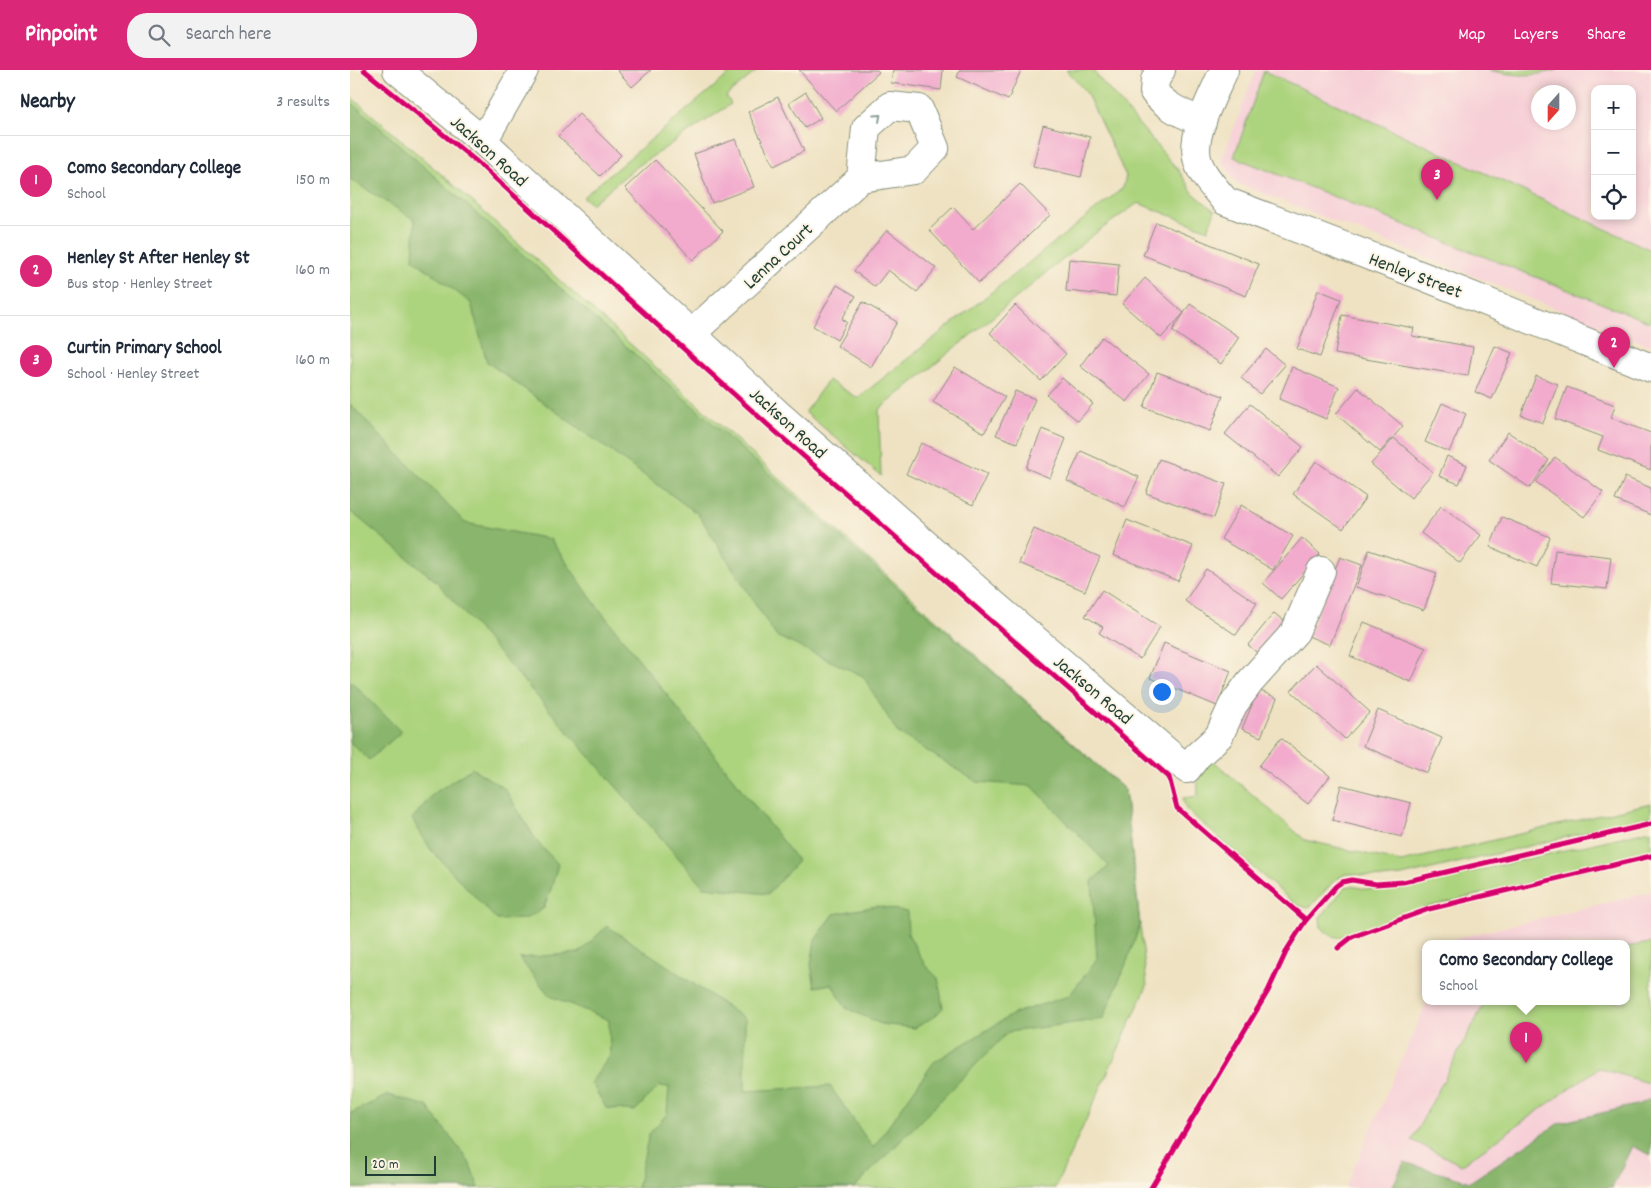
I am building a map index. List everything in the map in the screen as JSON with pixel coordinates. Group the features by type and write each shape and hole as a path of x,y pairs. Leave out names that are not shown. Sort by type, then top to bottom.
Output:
{"street":[{"name":"Jackson Road","path":"397,70 483,142 778,414 991,602 1187,769 1197,756 1219,736 1233,705 1250,682 1295,632 1321,571"},
{"path":"483,142 524,70"},
{"path":"1161,70 1154,80 1154,92 1162,102 1171,108 1202,122 1224,70"},
{"name":"Henley Street","path":"1202,122 1196,142 1198,162 1210,182 1225,201 1425,277 1651,368"},
{"name":"Lenna Court","path":"692,333 861,178"}],"shaded area":[{"path":"1256,70 1651,70 1651,346 1237,183 1221,161"},
{"path":"1651,892 1651,1188 1345,1188 1426,1005 1630,1005 1630,940 1455,939"}],"green space":[{"path":"734,70 758,70 726,96 731,104 635,168 591,204 583,197"},
{"path":"1066,70 1092,70 1179,171 1193,193 1215,211 1208,230 1138,203 1093,235 879,410 881,476 805,412 828,380 858,398 1123,188 1126,176 1086,92"},
{"path":"1489,70 1557,70 1523,75"},
{"path":"1264,71 1651,250 1651,323 1234,157"},
{"path":"350,96 456,187 1125,790 1147,986 1055,1188 350,1188"},
{"path":"350,101 1125,790 1140,925 1103,1019 1008,1032 854,1188 637,1188 649,1134 667,1114 669,1087 659,1086 635,1111 606,1108 591,1082 610,1056 609,1020 550,996 519,958 579,953 607,926 745,1019 745,1091 830,1086 873,1148 934,1062 1015,1013 1069,996 1097,959 1092,881 1109,866 1032,786 977,782 897,732 863,676 776,636 698,514 487,362 471,303 413,259 415,220 350,179"},
{"path":"350,404 465,523 550,539 596,605 798,861 768,894 704,887 436,581 350,511"},
{"path":"350,680 401,732 369,760 350,742"},
{"path":"1210,758 1305,840 1401,862 1651,803 1651,817 1402,876 1382,878 1346,874 1335,880 1309,908 1296,905 1186,809 1183,798 1198,796 1199,775"},
{"path":"472,768 505,789 538,843 558,864 543,909 525,919 497,920 431,850 412,819 433,794"},
{"path":"1651,830 1651,853 1428,907 1341,937 1332,936 1321,927 1320,918 1345,887 1399,889"},
{"path":"877,906 907,912 908,934 925,965 938,978 943,1008 935,1016 915,1028 881,1024 846,1008 832,984 815,987 811,965 815,940 834,914"},
{"path":"1651,943 1651,1084 1599,1068 1461,1165 1412,1140 1483,1005 1630,1005 1630,946"},
{"path":"388,1095 427,1106 469,1162 479,1188 350,1188 351,1113"},
{"path":"1651,1098 1651,1155 1632,1146 1612,1188 1392,1188 1404,1162 1470,1182 1559,1123 1640,1104"}],"building":[{"path":"617,70 651,70 632,87"},
{"path":"799,70 877,70 879,72 836,111"},
{"path":"893,70 943,70 941,90 891,83"},
{"path":"960,70 1021,70 1008,100 957,77"},
{"path":"806,92 821,118 805,128 789,103"},
{"path":"778,97 804,151 774,166 748,112"},
{"path":"579,114 621,155 600,176 558,136"},
{"path":"1043,125 1090,137 1081,177 1033,166"},
{"path":"736,139 754,187 712,203 694,154"},
{"path":"655,160 723,231 693,260 625,188"},
{"path":"1020,184 1050,215 979,283 929,230 953,207 973,229"},
{"path":"1156,222 1259,264 1246,296 1143,255"},
{"path":"887,230 936,268 917,292 888,270 875,287 854,271"},
{"path":"1069,259 1119,264 1116,296 1066,291"},
{"path":"1145,278 1184,313 1161,338 1122,304"},
{"path":"837,285 856,296 842,319 847,322 837,340 813,326"},
{"path":"1318,290 1341,299 1320,357 1297,349"},
{"path":"863,302 897,322 871,367 837,346"},
{"path":"1190,304 1239,337 1221,364 1172,331"},
{"path":"1015,305 1066,354 1041,381 990,333"},
{"path":"1342,315 1414,328 1412,336 1473,347 1468,376 1335,354"},
{"path":"1102,337 1149,374 1127,402 1080,366"},
{"path":"1495,346 1512,353 1492,399 1475,392"},
{"path":"1266,349 1285,365 1260,394 1241,378"},
{"path":"955,367 1005,397 984,433 933,402"},
{"path":"1292,367 1339,387 1326,419 1279,399"},
{"path":"1157,372 1223,396 1210,431 1144,407"},
{"path":"1536,376 1558,384 1543,423 1521,415"},
{"path":"1062,378 1093,404 1078,421 1047,395"},
{"path":"1567,387 1615,405 1611,418 1651,433 1651,470 1598,450 1603,437 1555,419"},
{"path":"1358,388 1403,426 1380,452 1336,414"},
{"path":"1015,391 1035,399 1017,443 996,435"},
{"path":"1442,403 1466,414 1449,452 1425,442"},
{"path":"1250,404 1303,447 1278,477 1225,434"},
{"path":"1042,429 1066,439 1050,478 1026,468"},
{"path":"1508,432 1549,460 1530,488 1489,460"},
{"path":"1394,438 1433,472 1411,498 1371,464"},
{"path":"921,443 987,474 973,505 906,474"},
{"path":"1081,451 1139,477 1125,507 1067,481"},
{"path":"1447,456 1467,465 1459,484 1439,476"},
{"path":"1555,457 1603,492 1584,517 1536,482"},
{"path":"1159,459 1226,484 1214,518 1146,493"},
{"path":"1316,461 1366,497 1343,529 1293,494"},
{"path":"1625,477 1651,488 1651,515 1615,500"},
{"path":"1241,505 1293,536 1273,570 1221,539"},
{"path":"1441,506 1481,535 1460,563 1421,533"},
{"path":"1502,517 1550,537 1537,567 1490,547"},
{"path":"1127,520 1193,546 1178,581 1113,555"},
{"path":"1034,529 1100,557 1085,591 1019,563"},
{"path":"1302,538 1320,554 1281,599 1263,583"},
{"path":"1369,550 1437,573 1424,610 1356,587"},
{"path":"1555,550 1611,557 1607,589 1551,583"},
{"path":"1340,557 1362,565 1330,645 1308,636"},
{"path":"1206,569 1257,603 1236,635 1185,601"},
{"path":"1102,590 1160,627 1140,659 1099,633 1103,627 1085,616"},
{"path":"1274,613 1289,625 1262,657 1248,645"},
{"path":"1364,622 1426,648 1411,682 1350,656"},
{"path":"1164,643 1231,671 1217,706 1150,678"},
{"path":"1316,664 1370,712 1345,739 1291,691"},
{"path":"1258,690 1277,698 1261,737 1242,729"},
{"path":"1378,710 1442,738 1427,773 1363,746"},
{"path":"1281,738 1330,776 1308,804 1259,766"},
{"path":"1341,785 1411,803 1402,837 1332,820"}],"cycle path":[{"path":"364,70 477,162 768,425 1169,777 1177,808 1306,920"},
{"path":"1151,1188 1268,991 1288,948 1306,920 1336,886 1342,882 1352,880 1376,884 1403,882 1651,824"},
{"path":"1338,948 1352,937 1429,909 1651,856"}],"place":[{"name":"Curtin Primary School","path":"1437,200"},
{"name":"Henley St After Henley St","path":"1614,368"},
{"name":"Como Secondary College","path":"1526,1063"}]}
